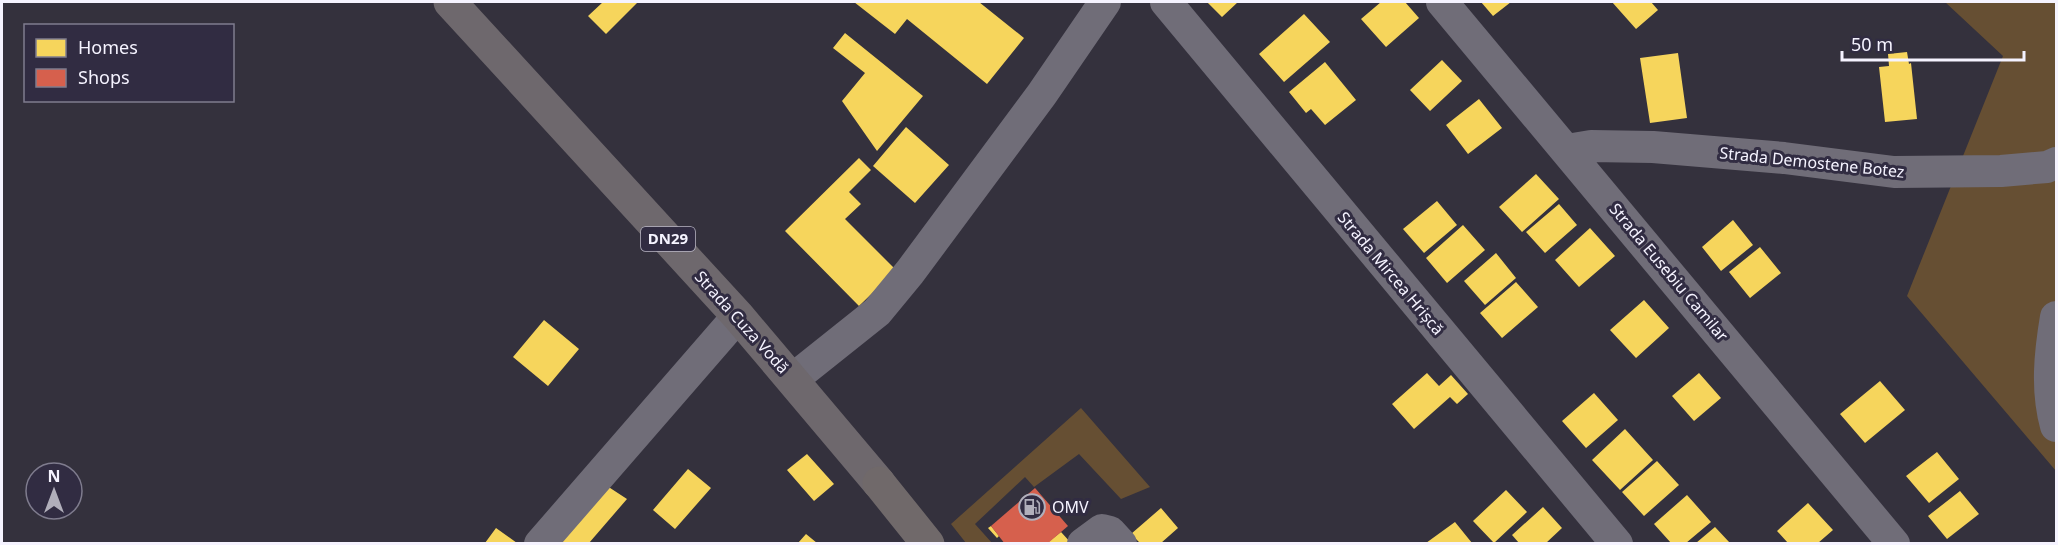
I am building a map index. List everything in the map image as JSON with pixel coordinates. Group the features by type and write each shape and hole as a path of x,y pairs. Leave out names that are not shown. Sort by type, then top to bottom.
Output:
{"highway":[{"name":"Strada Cuza Vodă","path":"879,483 928,543"}],"main road":[{"name":"Strada Cuza Vodă","path":"450,2 738,316 879,483"}],"street":[{"path":"793,380 877,312 910,272 1042,94 1105,2"},
{"name":"Strada Mircea Hrișcă","path":"1166,2 1617,543"},
{"name":"Strada Eusebiu Camilar","path":"1442,2 1894,543"},
{"name":"Strada Demostene Botez","path":"1567,150 1591,146 1653,147 1894,172 2001,171 2047,167 2056,163"},
{"path":"540,543 738,316"},
{"path":"2056,317 2050,352 2050,389 2056,426"},
{"path":"1083,543 1102,530 1110,532 1121,543"}],"shaded area":[{"path":"1945,2 2056,2 2056,471 1907,296 2003,56"},
{"path":"1081,408 1150,487 1121,499 1079,454 1034,487 1025,477 975,524 992,543 966,543 951,524"}],"building: Homes":[{"path":"603,2 638,2 606,34 588,16"},
{"path":"854,2 979,2 1024,38 987,84 907,19 895,34"},
{"path":"1207,2 1238,2 1222,17"},
{"path":"1381,2 1405,2 1419,18 1386,47 1361,19"},
{"path":"1481,2 1511,2 1493,16"},
{"path":"1612,2 1651,2 1658,10 1636,29"},
{"path":"1304,14 1330,42 1284,82 1259,54"},
{"path":"845,33 923,96 877,151 842,101 865,73 833,48"},
{"path":"1907,52 1909,64 1911,63 1917,119 1885,122 1879,67 1889,66 1888,54"},
{"path":"1678,53 1687,118 1650,123 1640,58"},
{"path":"1442,60 1462,81 1430,111 1410,90"},
{"path":"1325,62 1356,100 1325,125 1311,109 1306,113 1289,92"},
{"path":"1479,99 1502,128 1468,154 1446,125"},
{"path":"906,127 949,165 915,203 873,166"},
{"path":"859,158 871,170 849,192 861,204 845,219 896,270 859,306 785,231"},
{"path":"1536,174 1559,199 1522,232 1499,207"},
{"path":"1437,201 1457,225 1424,253 1403,229"},
{"path":"1559,204 1577,225 1545,253 1526,232"},
{"path":"1733,220 1753,245 1721,271 1702,247"},
{"path":"1463,225 1485,250 1447,283 1426,258"},
{"path":"1590,228 1615,256 1579,287 1555,260"},
{"path":"1760,247 1781,273 1750,298 1729,272"},
{"path":"1496,253 1516,278 1485,305 1464,281"},
{"path":"1516,282 1538,307 1502,338 1480,313"},
{"path":"1644,300 1669,328 1636,358 1610,330"},
{"path":"544,320 579,349 548,386 513,357"},
{"path":"1427,373 1439,386 1451,375 1468,394 1457,404 1450,397 1414,429 1392,404"},
{"path":"1699,373 1721,398 1694,421 1672,396"},
{"path":"1880,381 1905,410 1865,443 1840,414"},
{"path":"1594,393 1618,420 1586,448 1562,421"},
{"path":"1625,429 1653,460 1620,490 1592,460"},
{"path":"1937,452 1959,479 1929,503 1906,476"},
{"path":"807,454 834,484 814,501 787,470"},
{"path":"1657,461 1679,485 1644,516 1622,492"},
{"path":"688,469 711,488 675,529 653,510"},
{"path":"604,484 627,499 589,543 552,543"},
{"path":"1506,490 1527,512 1494,543 1473,521"},
{"path":"1960,491 1979,514 1947,539 1928,516"},
{"path":"1687,495 1711,522 1686,543 1671,543 1654,524"},
{"path":"1808,503 1833,530 1818,543 1788,543 1777,531"},
{"path":"1543,507 1562,528 1546,543 1519,543 1512,535"},
{"path":"1161,508 1178,528 1161,543 1140,543 1131,534"},
{"path":"1455,522 1472,543 1426,543"},
{"path":"991,526 999,536 997,538 988,528"},
{"path":"1715,527 1730,543 1696,543"},
{"path":"496,528 517,543 485,543"},
{"path":"1061,532 1071,543 1047,543"},
{"path":"806,534 817,543 798,543"}],"building: Shops":[{"name":"OMV","path":"1035,488 1068,526 1047,544 1005,544 991,526"}],"place":[{"name":"OMV","path":"1032,507"}]}
